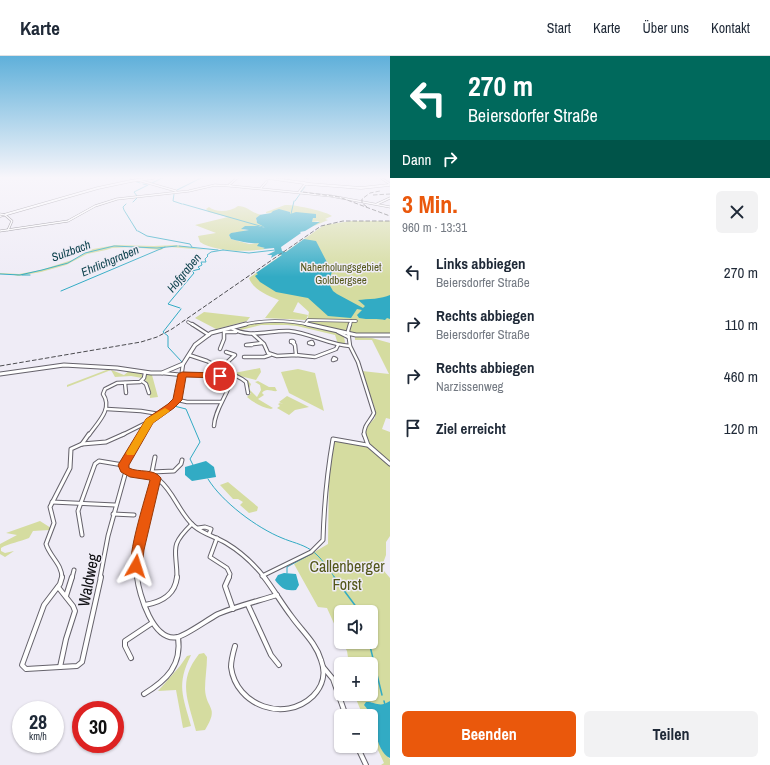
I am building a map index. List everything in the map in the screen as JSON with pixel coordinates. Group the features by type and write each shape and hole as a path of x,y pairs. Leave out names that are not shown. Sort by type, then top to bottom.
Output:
{"main road":[{"path":"0,215 14,211"}],"street":[{"path":"0,231 68,221 87,211"},
{"path":"0,215 5,215 12,221 7,231"},
{"path":"162,373 183,364 196,345 209,335 246,323 274,320 305,324 348,335 390,335"},
{"path":"305,324 308,320 356,321"},
{"path":"351,321 348,331 350,346 358,362 374,410 374,416 364,427 364,440 367,445 386,459 390,464"},
{"path":"188,322 209,335"},
{"path":"231,327 236,332"},
{"path":"220,349 224,339 224,332 253,334 287,331 318,337 338,345 350,346"},
{"path":"253,334 263,343 270,355"},
{"path":"312,342 318,337"},
{"path":"293,342 295,345 296,355"},
{"path":"252,345 263,343"},
{"path":"251,357 296,355 315,357 336,348 338,345"},
{"path":"222,367 235,355 226,352"},
{"path":"326,353 333,358"},
{"path":"190,355 222,367 232,375 243,379 246,382 248,393"},
{"path":"58,587 66,596 75,611 60,667 26,669 23,667 23,660 44,607 48,598 58,587 62,579 62,572 46,544 54,523 50,509 52,502 70,468 70,449 82,444 106,442 150,421 171,406 178,400 183,364"},
{"path":"0,374 59,365 72,365 117,368 145,373 232,375"},
{"path":"141,381 145,373"},
{"path":"214,426 216,412 232,382 232,375"},
{"path":"82,444 107,409 107,400 103,394 105,388 112,384 141,381 145,383 149,393"},
{"path":"124,383 126,393"},
{"path":"178,400 187,402 221,402"},
{"path":"107,409 141,411 159,414"},
{"path":"123,465 150,421"},
{"path":"262,576 314,550 323,540 324,501 332,440 367,445"},
{"path":"359,444 364,440"},
{"path":"152,472 155,457"},
{"path":"147,475 152,472 174,471 181,464 182,460"},
{"path":"82,535 78,514 80,504 97,462 123,465"},
{"path":"123,465 126,471 133,474 147,475 156,478 169,490 192,524 198,528 205,527 211,529 209,534 218,538 243,555 262,576 292,618 315,646 323,667 334,679 344,709"},
{"name":"Waldweg","path":"60,667 79,665 82,662 95,607 115,505 126,471"},
{"path":"156,478 137,558 137,584 152,624 158,631 164,636 178,637 209,618 277,595"},
{"path":"52,502 115,505"},
{"path":"113,514 134,516"},
{"path":"145,605 163,600 173,592 177,578 174,554 175,546 180,536 192,524"},
{"path":"218,538 210,557 228,569 230,576 225,586 233,609"},
{"path":"66,596 74,570"},
{"path":"248,605 271,656 279,665"},
{"path":"131,658 125,646 126,641 152,624"},
{"path":"144,694 161,683 174,668 180,654 178,637"},
{"path":"235,646 231,664 236,682 252,701 272,709 286,710 300,707 310,702 322,684 323,667"},
{"path":"360,753 366,765"}],"green space":[{"path":"208,211 251,211 261,215 256,218 256,221 267,228 251,227 242,230 249,231 232,233 229,235 231,239 249,244 259,243 260,244 258,246 265,249 250,251 231,250 214,248 200,242 198,236 216,233 195,225 228,217"},
{"path":"268,211 282,211 266,213"},
{"path":"284,211 320,211 332,216 325,219 328,220 314,226 319,221 312,222 313,218 316,218 316,214 290,214 290,212"},
{"name":"Naherholungsgebiet Goldbergsee","path":"351,221 390,221 390,334 358,333 307,323 309,312 298,302 293,312 308,315 306,320 265,318 279,300 258,289 249,278 324,225"},
{"path":"116,245 175,245 206,250 170,247 165,247 161,250 131,247 112,248 87,254 66,265 41,272 18,276 0,274 0,273 19,274 41,270 75,259 93,249"},
{"path":"204,312 250,317 247,321 213,330 216,329 195,318"},
{"path":"263,322 280,322 311,326 336,332 343,336 345,345 338,344 335,335 297,326 261,325 237,331 246,325"},
{"name":"Callenberger Forst","path":"355,337 372,338 390,343 390,419 386,418 382,429 390,432 390,536 386,542 386,555 382,566 390,578 390,701 380,705 371,702 368,709 360,709 357,701 378,701 378,657 348,657 346,649 378,649 378,605 334,605 334,624 327,608 318,607 294,564 328,544 329,475 333,441 367,444 366,430 375,418 375,409 362,371 389,374 372,340 355,340"},
{"path":"260,368 261,372 256,380 236,375 234,373"},
{"path":"109,369 124,375 129,371 142,374 142,378 131,376 115,377 111,370 67,387 67,385"},
{"path":"298,369 315,373 324,411 289,393 281,372"},
{"path":"146,374 152,375 158,397 150,398 149,385 145,380"},
{"path":"243,378 249,381 251,384 249,389 257,397 261,390 260,385 255,382 258,381 269,387 275,387 277,391 265,390 262,393 264,395 258,399 273,408 271,409 261,406 247,397 251,393 249,392 247,383"},
{"path":"287,396 309,407 295,410 289,415 277,408 280,406 278,404 283,404 279,402"},
{"path":"228,482 258,507 257,511 249,513 240,505 243,502 238,499 233,499 220,485"},
{"path":"40,521 51,528 49,530 33,531 29,538 1,548 1,551 5,553 14,551 5,557 0,554 0,544 17,535 6,533"},
{"path":"204,653 207,657 205,689 212,712 205,730 196,731 186,691 186,682 192,664 199,654"},
{"path":"191,655 186,665 182,690 191,726 183,728 176,690 158,691 187,656"},
{"path":"378,739 382,750 390,759 390,765 381,765 384,763 378,750"}],"water":[{"path":"273,211 287,211 290,212 290,214 296,212 316,214 316,218 313,218 312,222 320,222 305,231 300,232 301,233 281,247 282,251 286,252 304,239 316,241 332,272 328,282 333,291 363,308 365,306 358,300 379,298 390,295 390,319 359,318 357,315 362,310 357,309 351,318 328,316 308,298 276,292 260,282 255,276 258,274 256,273 282,255 278,254 271,258 272,255 267,255 275,251 274,248 263,249 265,248 257,246 259,243 248,243 231,239 229,235 231,233 249,230 241,229 245,226 258,226 266,228 257,223 256,218 259,215 271,213"},
{"path":"206,461 214,467 216,477 192,481 185,475 185,467"},
{"path":"284,573 296,574 299,585 296,590 284,589 275,580 278,575"},
{"path":"390,701 390,758 385,754 378,741 378,709 367,709 364,705 366,702 380,704"}],"waterway":[{"path":"125,211 137,231"},
{"path":"208,211 267,228"},
{"path":"138,231 147,236 190,244 192,247"},
{"name":"Sulzbach","path":"0,274 20,275 42,270 68,263 85,253 114,246 164,247"},
{"name":"Sulzbach","path":"164,247 177,246"},
{"name":"Sulzbach","path":"179,246 218,250"},
{"name":"Ehrlichgraben","path":"61,291 164,247"},
{"name":"Hofgraben","path":"180,308 168,304 194,273 192,271 200,269 198,267 202,265 201,262 206,262 205,259 211,252 223,250 249,253 275,250"},
{"name":"Sulzbach","path":"22,275 30,275"},
{"name":"Hofgraben","path":"181,309 163,332 168,336 168,347 182,362"},
{"path":"174,406 186,409 200,442 190,459 193,465"},
{"path":"208,479 222,497 251,521 272,534 304,546 315,553 335,578"},
{"path":"287,573 287,567 313,553"},
{"path":"334,577 355,605"},
{"path":"371,649 382,695"},
{"path":"384,701 385,705"}],"railway":[{"path":"377,211 390,216"},
{"path":"0,366 141,342 157,337 172,329 321,226 343,221 390,221"}],"slow traffic":[{"path":"131,453 150,421 165,411"}],"route":[{"path":"136,566 138,550 156,478 130,473 124,470 123,465 150,421 178,400 182,374 192,376 220,376"}]}
